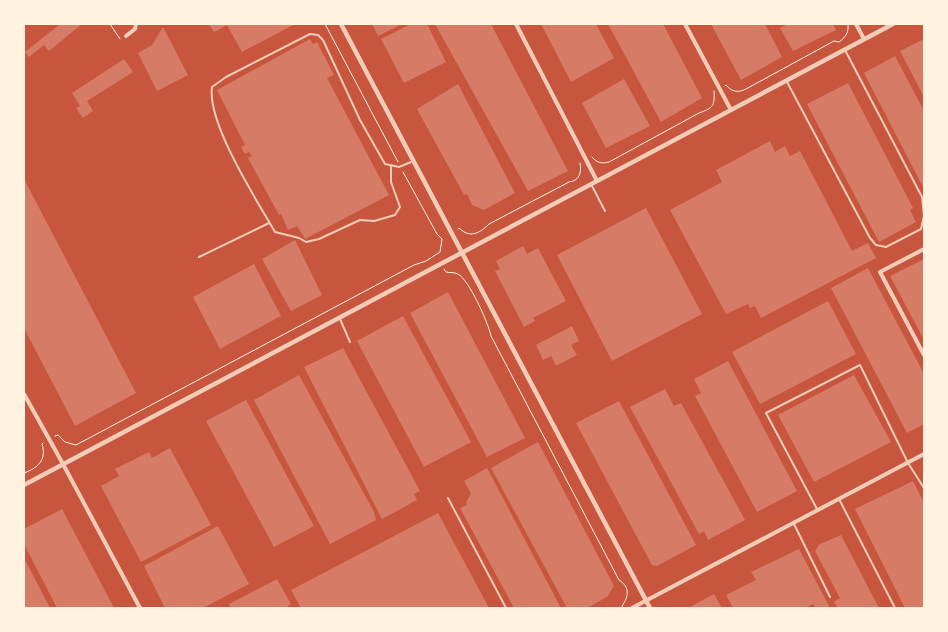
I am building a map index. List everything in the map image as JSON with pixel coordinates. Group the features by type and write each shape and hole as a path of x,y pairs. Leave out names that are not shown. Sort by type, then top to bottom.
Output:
{"street":[{"path":"126,36 135,29 136,24"},
{"path":"341,24 650,608"},
{"path":"516,24 597,181"},
{"path":"685,24 730,110"},
{"path":"856,24 864,39"},
{"path":"24,485 893,24"},
{"path":"924,249 880,272 924,355"},
{"path":"24,394 140,608"},
{"path":"632,608 924,454"}],"lane":[{"path":"391,166 391,182 400,207 395,215 374,221 360,220 319,239 306,242 299,238 275,232 239,168 216,119 210,97 212,87 226,77 310,34 318,35 323,40 360,120 385,164 400,166 414,161"},
{"path":"786,80 870,238 876,245 886,247 921,229 924,216 922,197 844,50"},
{"path":"591,184 605,211"},
{"path":"199,257 270,222"},
{"path":"339,317 350,342"},
{"path":"818,511 766,413 860,365 908,463 924,488"},
{"path":"448,498 506,608"},
{"path":"839,500 895,608"},
{"path":"794,524 830,597"}],"path":[{"path":"110,24 119,40 126,36"},
{"path":"58,435 65,442 76,445 440,252 442,239 437,234 400,166 326,24"},
{"path":"726,85 733,91 741,92 834,41 839,42 845,38 848,32 848,24"},
{"path":"592,157 603,164 609,162 699,113 709,110 714,104 714,92"},
{"path":"459,228 463,232 474,235 482,231 489,224 569,182 574,182 581,174 580,163"},
{"path":"446,272 457,274 466,282 488,323 491,336 578,502 620,580 626,584 628,591 627,600 622,606 623,608"},
{"path":"24,473 33,470 41,462 44,455 42,444"}],"building":[{"path":"60,24 82,24 49,51 44,45 29,57 25,52"},
{"path":"209,24 295,24 242,52 227,25 214,32"},
{"path":"372,24 402,24 378,36"},
{"path":"411,24 427,24 446,62 404,83 381,39"},
{"path":"435,24 491,24 568,171 528,191"},
{"path":"541,24 596,24 614,58 571,82"},
{"path":"608,24 663,24 702,98 661,122"},
{"path":"711,24 765,24 782,57 741,80"},
{"path":"788,24 833,24 836,30 793,51 780,28"},
{"path":"163,27 188,75 157,91 138,53 152,45"},
{"path":"310,39 313,44 317,42 334,75 327,78 389,195 305,239 297,226 288,230 281,214 279,215 248,158 252,156 249,152 245,154 241,147 245,145 217,90"},
{"path":"924,39 924,97 900,51"},
{"path":"895,56 924,111 924,189 864,73"},
{"path":"124,59 133,72 87,101 93,111 83,118 76,108 80,106 72,93"},
{"path":"624,79 650,126 606,148 582,103"},
{"path":"848,83 913,208 910,210 916,222 879,242 807,104"},
{"path":"458,84 515,193 484,210 472,205 467,194 464,195 417,109"},
{"path":"770,141 775,152 785,146 790,156 800,151 852,251 868,243 876,258 761,318 755,306 750,308 748,304 726,314 670,210 722,182 716,170"},
{"path":"24,179 136,393 75,426 24,328"},
{"path":"646,208 702,314 612,361 557,255"},
{"path":"295,240 322,295 291,311 262,259"},
{"path":"523,246 527,254 538,248 566,301 533,318 535,321 524,327 495,271 500,269 496,261"},
{"path":"924,259 924,340 890,276"},
{"path":"254,264 281,316 220,349 193,297"},
{"path":"868,268 924,374 924,424 907,433 831,288"},
{"path":"448,292 525,438 487,457 410,313"},
{"path":"828,301 856,354 760,404 732,352"},
{"path":"403,316 471,442 424,467 357,341"},
{"path":"572,326 579,341 571,345 577,355 556,366 551,356 543,360 536,345"},
{"path":"343,348 420,491 414,494 417,500 382,519 304,367"},
{"path":"728,361 797,491 757,512 695,396 701,393 694,379"},
{"path":"299,375 374,512 376,520 330,544 254,400"},
{"path":"854,375 891,442 814,482 778,415"},
{"path":"665,389 674,406 681,403 745,520 708,540 704,531 699,534 630,407"},
{"path":"246,400 314,526 274,547 206,421"},
{"path":"619,401 696,545 657,566 652,565 576,423"},
{"path":"538,442 614,586 607,597 587,608 567,608 491,468"},
{"path":"170,448 211,525 141,562 101,486 119,476 115,469 149,452 152,458"},
{"path":"487,468 561,608 514,608 460,508 467,505 466,502 471,494 464,481"},
{"path":"913,481 924,503 924,607 922,608 905,608 855,509"},
{"path":"62,509 114,608 57,608 24,544 24,529"},
{"path":"438,513 489,608 301,608 291,590"},
{"path":"218,526 249,584 203,608 165,608 144,566"},
{"path":"841,535 879,608 838,608 834,602 840,598 815,551 820,544"},
{"path":"799,549 830,608 816,608 813,604 805,608 733,608 726,595 756,580 751,572"},
{"path":"24,558 50,608 24,608"},
{"path":"277,579 291,604 288,606 289,608 231,608 229,604"},
{"path":"714,594 722,608 688,608"}]}
